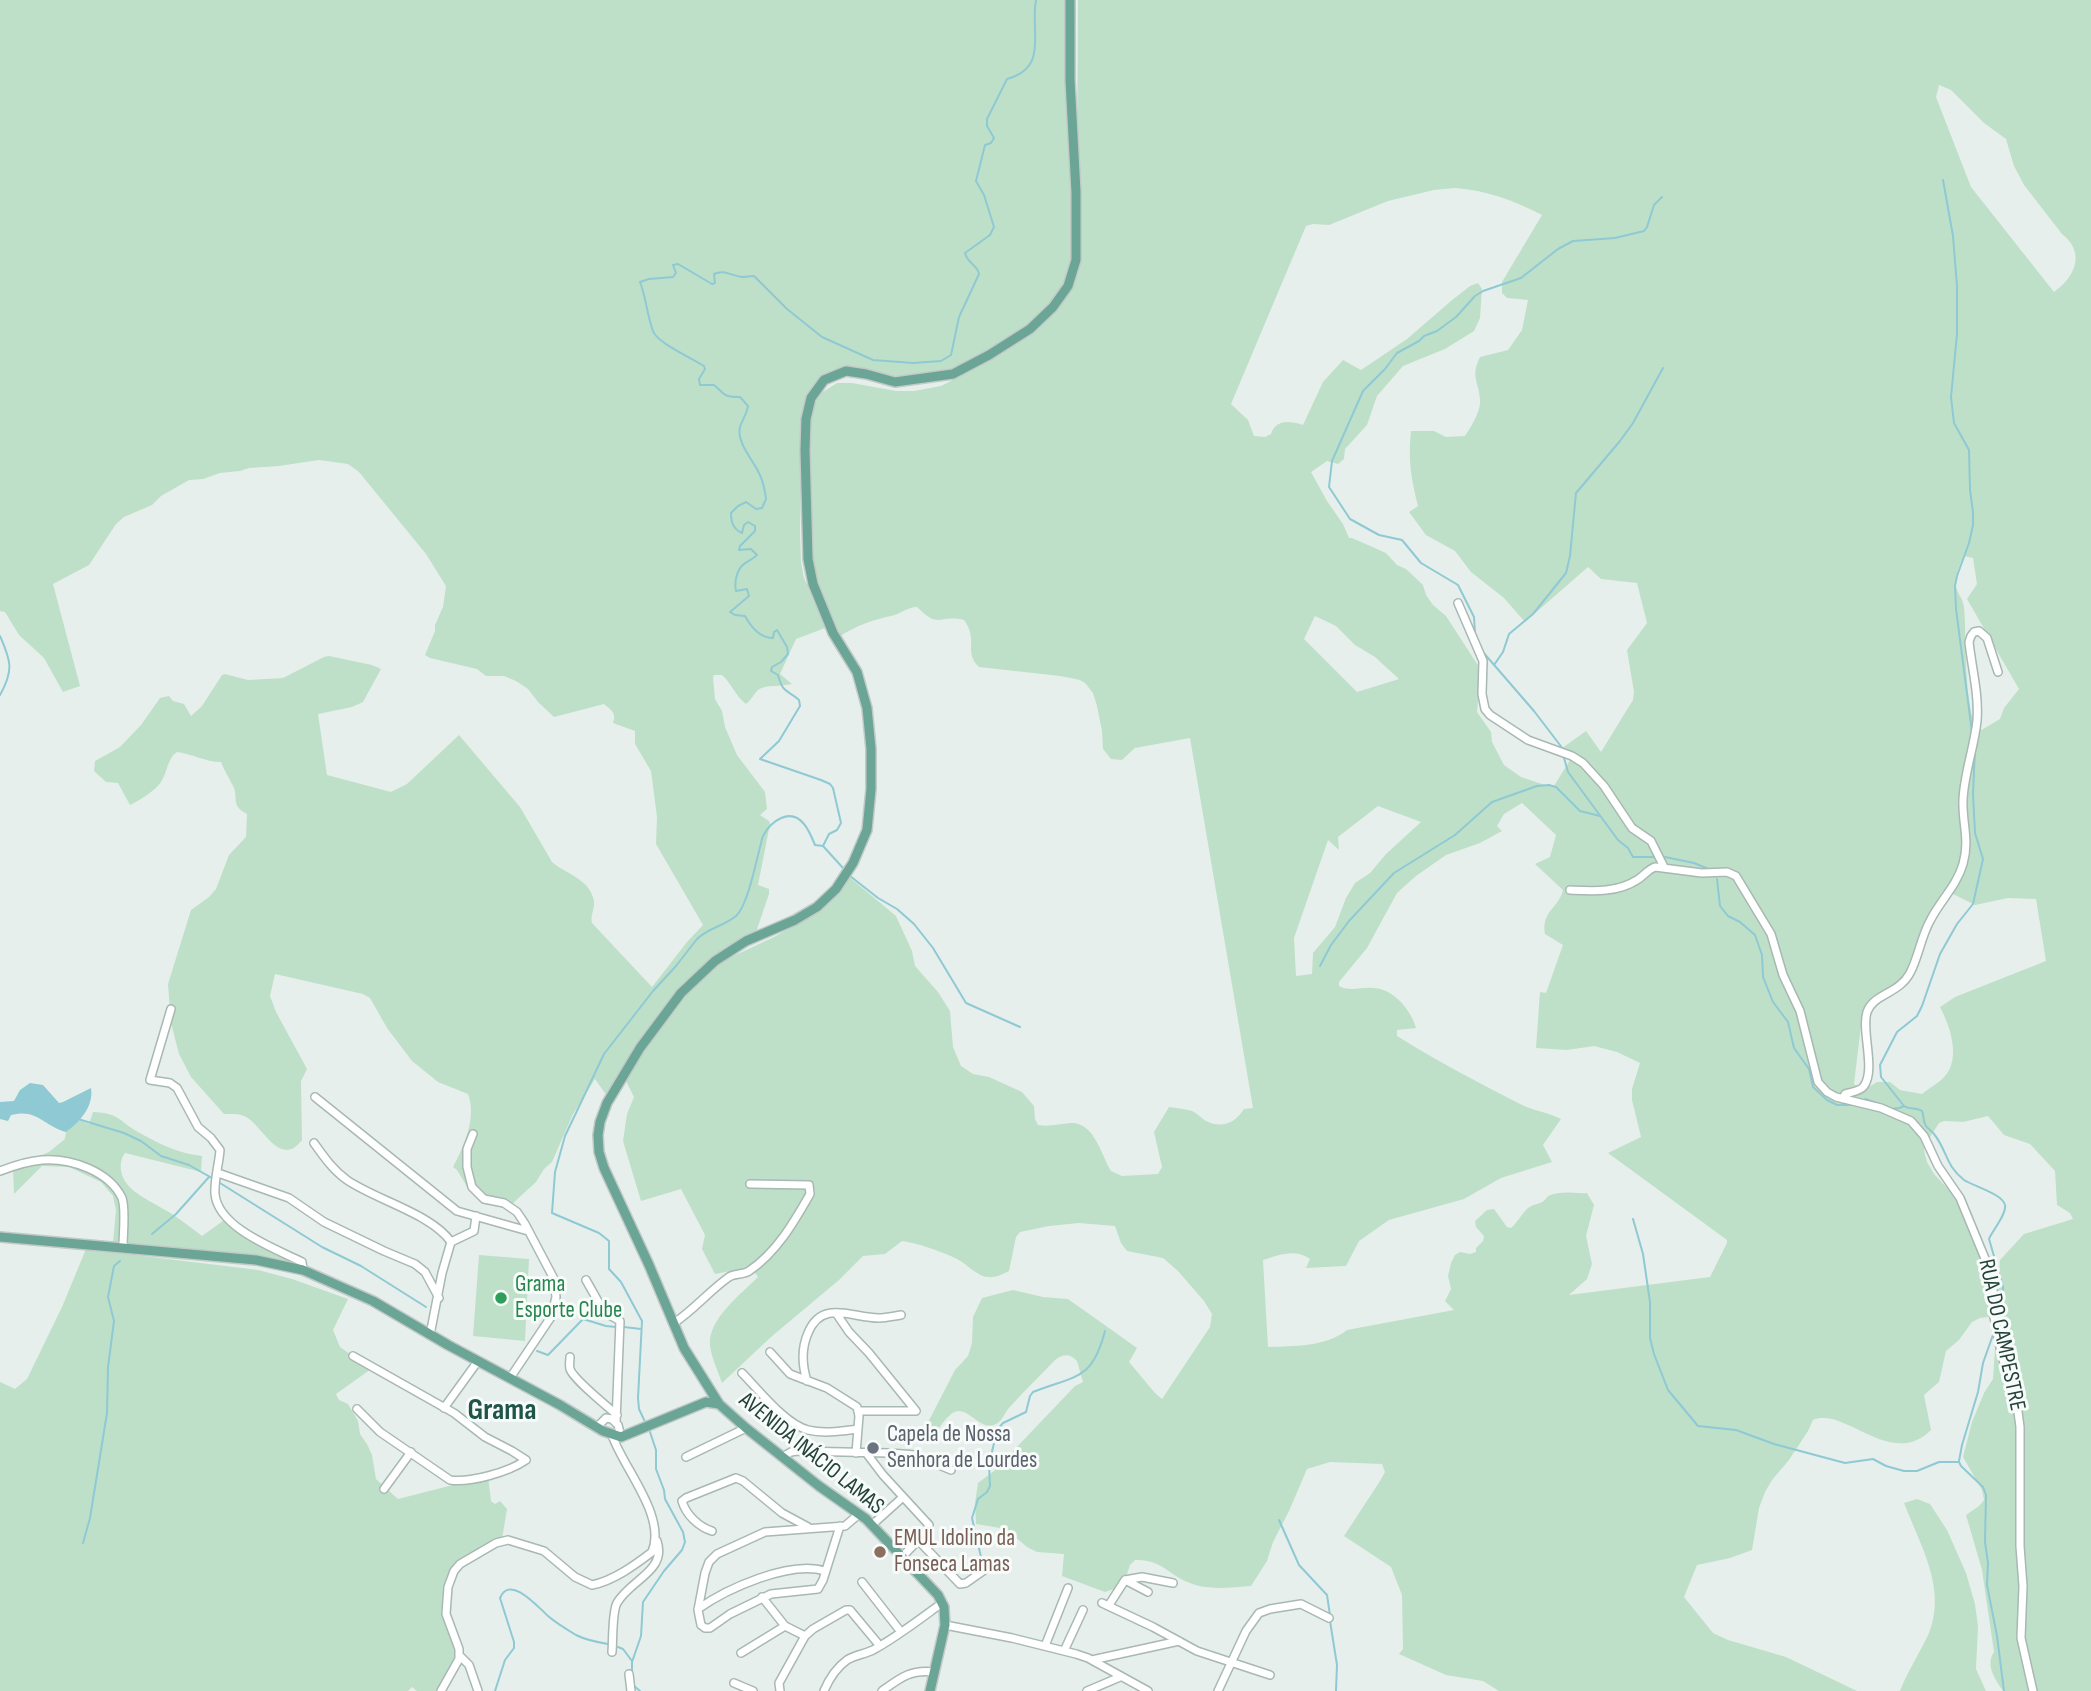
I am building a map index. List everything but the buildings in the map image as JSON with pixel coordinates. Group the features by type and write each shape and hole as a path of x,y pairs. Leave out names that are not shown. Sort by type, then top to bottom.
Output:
{"main road":[{"name":"AVENIDA INÁCIO LAMAS","path":"942,1602 931,1586 872,1525 746,1429 719,1404 684,1348 604,1168 598,1135 603,1111 619,1080 681,993 715,961 746,941 795,920 817,907 835,889 853,863 867,830 872,789 867,708 857,673 833,633 813,584 808,559 805,450 806,419 811,398 824,380 846,371 895,382 953,374 1030,329 1054,307 1068,286 1076,260 1070,0"},
{"path":"0,1237 256,1260 303,1270 373,1301 478,1362 616,1436 706,1402 719,1404"},
{"path":"930,1691 945,1626 942,1602"}],"street":[{"path":"1458,603 1483,661 1482,694 1485,709 1528,740 1572,756 1583,763 1604,786 1632,828 1651,841 1664,867 1650,869 1637,881 1605,891 1570,890"},
{"path":"1843,1099 1845,1094 1861,1089 1866,1082 1869,1059 1866,1018 1870,1006 1904,982 1929,921 1959,875 1963,863 1967,844 1963,793 1976,723 1977,696 1969,642 1974,632 1979,631 1987,638 1998,672"},
{"name":"RUA DO CAMPESTRE","path":"1664,867 1702,873 1727,872 1736,876 1771,934 1783,975 1800,1011 1818,1082 1827,1092 1843,1099 1898,1114 1911,1121 1924,1136 1938,1166 1961,1198 1993,1278 1997,1332 2018,1412 2023,1586 2021,1638 2033,1691"},
{"path":"171,1009 150,1080 170,1083 177,1088 198,1127 220,1150 215,1193 226,1216 251,1238 302,1262 303,1270"},
{"path":"314,1097 457,1211 528,1231"},
{"path":"472,1134 467,1149 467,1167 472,1187 484,1199 504,1203 517,1212 554,1279 556,1297 551,1317 510,1378"},
{"path":"314,1143 329,1164 348,1180 428,1223 445,1234 451,1242"},
{"path":"2,1168 43,1160 68,1162 94,1170 115,1187 123,1201 123,1247"},
{"path":"218,1172 289,1198 324,1222 415,1264 425,1272 439,1298"},
{"path":"674,1323 731,1275 747,1273 766,1256 788,1231 810,1194 809,1185 750,1184"},
{"path":"430,1335 451,1242 474,1231 476,1216"},
{"path":"586,1280 604,1312 620,1321 616,1436 618,1451 644,1498 660,1552 657,1562 617,1603 612,1652"},
{"path":"807,1381 803,1368 803,1348 806,1336 819,1316 828,1313 880,1318 901,1315"},
{"path":"770,1352 790,1374 827,1388 859,1411 916,1411 836,1313"},
{"path":"353,1356 444,1408 485,1437 526,1460 513,1468 491,1474 453,1481 446,1479 380,1432 357,1409"},
{"path":"570,1357 572,1373 617,1419"},
{"path":"444,1408 478,1362"},
{"path":"742,1373 773,1406 804,1429 825,1432 858,1429"},
{"path":"856,1453 859,1411"},
{"path":"597,1427 608,1417 617,1419"},
{"path":"686,1457 746,1429"},
{"path":"782,1457 797,1451 890,1453 915,1455 951,1470"},
{"path":"384,1489 411,1452"},
{"path":"867,1454 929,1525 928,1530 902,1557"},
{"path":"712,1531 692,1518 682,1501 736,1478 743,1480 782,1513 809,1528"},
{"path":"872,1525 903,1497"},
{"path":"840,1526 821,1585 816,1590 780,1592 762,1597 707,1629 700,1624 698,1613 706,1568 715,1556 765,1532 840,1526 848,1524 859,1514"},
{"path":"478,1691 469,1665 460,1656 446,1614 448,1587 460,1564 508,1539 544,1552 575,1577 592,1585 609,1579 642,1560 652,1552 655,1538"},
{"path":"918,1540 960,1584 966,1583 993,1564"},
{"path":"698,1613 726,1591 764,1577 802,1568 825,1571"},
{"path":"1173,1583 1142,1577 1125,1580 1105,1604 1197,1651 1270,1675"},
{"path":"1125,1580 1148,1592"},
{"path":"862,1582 901,1632"},
{"path":"1045,1646 1068,1588"},
{"path":"762,1597 785,1626 805,1636"},
{"path":"824,1691 834,1673 845,1662 880,1646 942,1602"},
{"path":"1219,1691 1246,1631 1260,1612 1301,1604 1329,1618"},
{"path":"780,1691 779,1683 805,1636 849,1610 880,1646"},
{"path":"1064,1651 1083,1610"},
{"path":"741,1653 785,1626"},
{"path":"945,1626 1064,1651 1091,1660 1148,1691"},
{"path":"1091,1660 1179,1641"},
{"path":"441,1691 460,1656"},
{"path":"882,1691 909,1673 934,1672"},
{"path":"629,1674 632,1691"},
{"path":"1087,1691 1120,1677"},
{"path":"734,1684 753,1691"}],"green space":[{"path":"0,0 1070,0 1069,150 1072,258 1063,286 1055,299 1017,334 961,368 921,382 854,372 818,385 801,447 800,534 804,578 825,628 796,639 780,674 792,684 761,688 746,704 722,675 713,677 715,699 722,711 725,727 737,755 765,792 767,809 760,815 770,824 758,885 769,889 769,894 754,938 710,960 680,986 624,1065 607,1096 595,1079 573,1114 552,1162 536,1182 511,1205 469,1190 453,1167 470,1122 468,1094 438,1082 412,1061 387,1028 370,998 363,994 275,974 270,996 307,1069 301,1081 302,1140 294,1148 279,1148 246,1117 224,1114 191,1077 179,1054 171,1023 168,984 191,910 216,889 229,855 246,837 247,814 236,804 234,789 221,762 177,752 171,758 159,785 130,805 118,783 106,782 94,771 95,761 120,747 141,725 160,698 169,696 173,701 184,704 191,716 202,706 222,675 248,680 283,678 329,656 372,665 381,669 363,702 318,714 327,775 391,792 407,784 459,735 520,807 552,862 588,887 594,901 592,923 652,987 703,925 656,844 657,817 651,771 635,744 635,731 613,723 614,714 604,704 554,717 528,689 516,681 504,676 486,676 477,669 425,655 443,607 446,586 426,554 359,472 348,464 319,460 249,468 189,480 161,496 152,505 124,517 116,524 89,565 53,584 80,686 63,692 44,658 19,635 5,612 0,611"},
{"path":"1078,0 2091,0 2091,1691 2003,1691 1991,1667 1994,1652 1982,1570 1966,1515 1984,1500 1982,1490 1963,1457 1972,1422 1993,1379 1997,1319 1988,1317 1972,1322 1959,1340 1946,1351 1939,1382 1924,1395 1931,1430 1916,1440 1900,1443 1885,1441 1839,1421 1826,1418 1813,1420 1789,1460 1765,1492 1759,1508 1752,1550 1697,1565 1684,1597 1713,1633 1786,1657 1857,1691 1499,1691 1483,1681 1446,1675 1399,1654 1403,1649 1402,1595 1391,1567 1344,1536 1385,1472 1382,1464 1330,1462 1307,1469 1267,1561 1251,1586 1204,1587 1182,1580 1152,1562 1135,1560 1130,1565 1123,1586 1105,1592 1062,1576 1064,1554 1037,1552 1006,1529 976,1524 978,1483 994,1471 1075,1386 1083,1382 1077,1361 1064,1356 1055,1360 999,1422 986,1425 962,1411 956,1411 945,1420 933,1437 922,1434 955,1370 968,1356 972,1343 973,1317 982,1298 1013,1290 1068,1299 1137,1348 1129,1362 1162,1399 1210,1327 1212,1314 1178,1271 1163,1258 1127,1251 1115,1226 1079,1223 1020,1232 1016,1237 1009,1271 994,1277 980,1275 942,1252 902,1241 885,1254 863,1256 722,1383 710,1345 714,1326 727,1308 758,1277 751,1267 715,1274 702,1249 705,1235 681,1189 641,1201 623,1141 627,1114 634,1097 625,1079 686,991 723,961 776,936 810,915 848,876 896,916 912,951 915,966 938,992 950,1011 953,1047 961,1066 973,1074 989,1077 1022,1092 1034,1106 1038,1125 1071,1123 1086,1128 1096,1140 1111,1171 1122,1176 1158,1174 1162,1167 1154,1132 1169,1107 1192,1111 1206,1121 1217,1124 1228,1123 1237,1118 1244,1109 1253,1108 1190,738 1135,748 1122,760 1111,759 1103,749 1102,731 1093,693 1085,683 1060,676 979,667 972,656 970,634 964,620 935,620 917,607 864,624 839,637 810,569 809,447 813,406 821,393 837,383 896,391 941,386 1012,347 1052,315 1074,283 1080,260 1077,150","holes":["1939,85 1951,90 1984,123 2006,139 2014,166 2024,185 2074,249 2076,257 2072,272 2054,292 1971,187 1936,97","1455,188 1500,197 1542,215 1502,282 1502,293 1507,298 1528,300 1522,330 1508,350 1480,357 1475,375 1480,404 1470,428 1465,436 1446,437 1434,431 1411,431 1411,469 1418,506 1409,512 1426,535 1455,551 1471,572 1504,598 1525,622 1588,567 1601,579 1637,583 1647,623 1627,650 1633,700 1601,752 1586,731 1554,754 1570,760 1554,786 1521,777 1504,765 1492,742 1491,732 1477,712 1481,670 1446,616 1433,605 1423,585 1406,569 1397,565 1386,553 1349,538 1311,472 1327,461 1338,464 1344,459 1345,449 1367,425 1377,396 1403,366 1445,349 1474,331 1480,318 1482,289 1478,283 1470,286 1407,339 1361,370 1343,360 1323,382 1303,425 1284,422 1265,437 1254,436 1248,420 1231,404 1306,226 1329,225 1388,201","1964,556 1973,558 1977,584 1967,599 2019,689 2004,708 2000,719 1978,732 1970,706 1964,607 1957,590 1957,575","1315,616 1336,626 1355,645 1375,657 1399,679 1357,692 1304,639","1522,803 1556,835 1550,857 1535,864 1563,890 1544,926 1545,934 1563,945 1546,993 1540,992 1536,1048 1567,1050 1594,1046 1617,1052 1640,1063 1632,1089 1632,1100 1641,1137 1608,1153 1727,1240 1727,1243 1710,1277 1569,1295 1587,1279 1592,1264 1586,1236 1594,1205 1587,1193 1553,1194 1527,1209 1511,1228 1507,1227 1494,1209 1487,1210 1475,1221 1476,1227 1484,1236 1483,1241 1476,1248 1476,1252 1460,1252 1451,1263 1448,1276 1451,1289 1445,1301 1454,1310 1347,1330 1319,1343 1268,1347 1263,1260 1293,1253 1310,1259 1306,1268 1346,1266 1359,1241 1389,1220 1464,1199 1501,1178 1552,1162 1543,1145 1561,1119 1520,1104 1397,1036 1397,1030 1416,1028 1410,1014 1394,996 1380,989 1351,989 1339,986 1339,982 1367,948 1397,893 1446,855 1480,843 1502,831 1497,826 1504,814","1378,806 1421,822 1386,854 1370,873 1355,883 1335,927 1313,953 1312,974 1296,976 1294,938 1328,840 1339,850 1338,837","1949,892 1975,905 2008,898 2036,899 2046,961 1955,997 1940,1007 1950,1032 1953,1051 1950,1069 1945,1076 1922,1094 1900,1090 1890,1082 1877,1082 1867,1088 1859,1088 1854,1084 1863,1009 1898,986 1914,964 1928,921","1988,1116 2004,1135 2030,1144 2055,1171 2057,1205 2070,1213 2073,1219 2024,1234 2000,1260 1999,1277 1986,1255 1966,1208 1934,1174 1927,1162 1925,1145 1939,1123 1963,1122"]},
{"path":"93,1112 114,1116 153,1140 185,1153 202,1156 201,1172 125,1153 121,1160 121,1173 136,1193 202,1236 227,1218 245,1238 308,1268 113,1243 116,1210 113,1196 101,1182 69,1167 42,1166 14,1194 13,1167 49,1152 65,1139 66,1132 79,1120 89,1124"},
{"path":"86,1249 258,1270 348,1299 333,1330 340,1347 371,1369 336,1394 339,1400 348,1404 358,1421 360,1434 372,1455 376,1479 398,1499 488,1476 491,1501 495,1504 500,1501 507,1509 502,1539 453,1569 444,1594 441,1613 464,1660 440,1691 417,1691 412,1687 408,1691 0,1691 0,1382 15,1389 27,1379 62,1307"},
{"name":"Grama Esporte Clube","path":"479,1255 529,1259 525,1341 473,1336"},
{"path":"1917,1499 1930,1504 1947,1530 1966,1573 1978,1626 1976,1669 1986,1691 1900,1691 1929,1633 1934,1616 1935,1600 1929,1567 1904,1503"}],"water":[{"path":"30,1083 43,1085 59,1103 91,1088 88,1107 66,1132 27,1114 11,1115 8,1121 0,1119 0,1102 14,1101 20,1090"}],"waterway":[{"path":"823,846 829,834 837,830 841,823 833,788 821,780 760,759 779,741 800,706 799,700 784,688 778,675 771,671 772,667 788,654 787,647 777,630 773,638 764,636 753,628 745,616 730,612 749,596 747,589 736,591 736,579 741,567 757,555 751,549 739,550 755,531 755,526 748,522 742,533 733,525 731,513 746,502 756,509 762,508 766,499 760,476 740,439 740,427 748,406 740,397 727,396 714,385 700,385 699,379 704,366 656,336 640,282 673,277 676,273 673,265 678,264 712,284 715,283 714,274 718,273 754,276 787,309 822,337 873,360 913,363 941,361 951,355 959,317 979,274 965,253 990,235 994,227 984,195 976,181 985,145 991,143 994,138 987,126 987,119 1007,79 1020,74 1033,57 1036,0"},
{"path":"1943,180 1953,236 1957,286 1957,334 1951,397 1954,423 1969,450 1973,512 1969,543 1955,586 1972,732"},
{"path":"1475,633 1474,617 1458,585 1421,563 1402,540 1379,535 1350,519 1329,487 1332,461 1363,391 1397,353 1437,331 1456,317 1475,296 1521,278 1558,249 1573,241 1615,238 1644,231 1654,205 1662,197"},
{"path":"1494,665 1503,652 1509,634 1533,614 1566,573 1576,493 1633,423 1663,368"},
{"path":"0,636 7,652 9,666 0,695"},
{"path":"1482,651 1563,749"},
{"path":"1904,1106 1881,1077 1880,1065 1897,1032 1917,1016 1940,954 1957,924 1973,904 1983,859 1975,833 1975,749"},
{"path":"1564,758 1568,772 1633,857 1656,857"},
{"path":"1320,966 1331,945 1349,921 1394,873 1455,835 1492,802 1537,786 1549,785 1556,787 1580,811 1600,816"},
{"path":"646,1424 639,1409 638,1398 642,1321 621,1282 609,1269 609,1241 599,1233 552,1213 555,1172 565,1136 604,1054 653,991 697,939 736,916 741,910 763,836 771,825 787,816 799,819 815,845 823,846 843,868"},
{"path":"1665,857 1694,863 1711,870"},
{"path":"850,876 914,924 933,948 966,1003 1020,1027"},
{"path":"1717,879 1720,906 1728,916 1755,935 1762,955 1763,977 1773,1002 1788,1022 1794,1048 1809,1069 1813,1087 1837,1105 1855,1105"},
{"path":"1865,1099 1883,1105"},
{"path":"1891,1109 1904,1106 1922,1111 1925,1124 1958,1174 2003,1201 2004,1213 1989,1239 2003,1287 1998,1320"},
{"path":"78,1119 124,1133 141,1141 161,1156 189,1165 212,1178"},
{"path":"152,1234 176,1214 209,1177"},
{"path":"220,1183 322,1247 361,1266 426,1307"},
{"path":"1633,1219 1643,1254 1650,1302 1650,1338 1654,1354 1668,1390 1698,1426 1736,1430 1774,1444 1845,1463 1873,1459 1904,1471 1917,1471 1939,1462 1959,1462 1983,1487 1986,1495 1987,1585 2004,1691"},
{"path":"83,1543 90,1518 107,1413 108,1367 114,1321 108,1297 114,1266 120,1261"},
{"path":"537,1351 548,1355 583,1319 616,1327"},
{"path":"624,1327 641,1329"},
{"path":"981,1557 972,1518 978,1499 990,1486 989,1465 997,1430 1003,1423 1026,1412 1033,1392 1071,1378 1088,1368 1100,1347 1105,1331"},
{"path":"1959,1461 1983,1363 1994,1332"},
{"path":"632,1673 632,1662 641,1636 643,1602 682,1550 685,1542 683,1532 665,1499 656,1469 656,1450 649,1429"},
{"path":"1279,1520 1299,1565 1327,1595 1330,1615"},
{"path":"495,1691 505,1660 514,1648 500,1598 510,1589 524,1595 551,1619 576,1635 608,1644"},
{"path":"1330,1621 1337,1665 1336,1691"},
{"path":"618,1647 623,1649 632,1661"},
{"path":"633,1685 640,1691"}],"place":[{"name":"Grama Esporte Clube","path":"501,1298"},
{"name":"Capela de Nossa Senhora de Lourdes","path":"873,1448"},
{"name":"EMUL Idolino da Fonseca Lamas","path":"880,1552"}],"district":[{"name":"Grama","path":"502,1411"}]}
